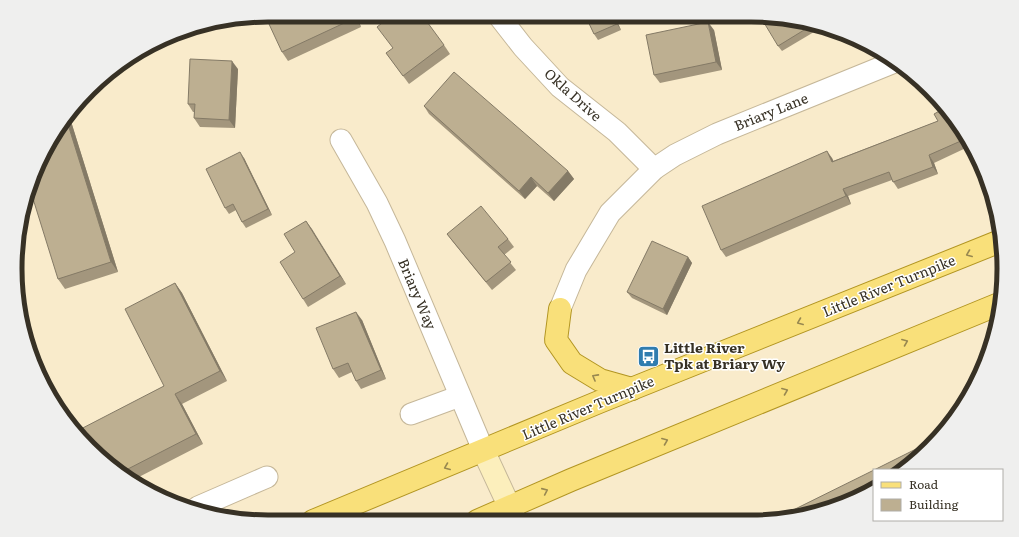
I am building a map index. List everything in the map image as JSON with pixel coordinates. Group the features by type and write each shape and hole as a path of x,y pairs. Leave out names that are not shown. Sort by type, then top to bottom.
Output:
{"main road":[{"name":"Little River Turnpike","path":"328,515 484,452 632,389 995,243"},
{"path":"484,452 513,514 578,477 994,306"},
{"path":"560,309 556,340 572,363 600,380 632,389"}],"street":[{"name":"Okla Drive","path":"503,22 523,47 560,87 617,132 654,169"},
{"name":"Briary Lane","path":"560,309 576,270 610,212 654,169 675,155 717,134 888,65"},
{"name":"Briary Way","path":"341,140 380,209 484,452"},
{"path":"411,414 460,396"},
{"path":"201,506 267,477"}],"building":[{"path":"273,22 346,22 282,52 269,24"},
{"path":"383,22 427,22 444,45 403,76 386,53 393,48 377,27"},
{"path":"588,22 616,22 617,24 594,34"},
{"path":"708,22 716,62 654,75 646,35"},
{"path":"764,23 783,24 807,29 778,46"},
{"path":"190,59 232,61 229,120 194,118 195,104 188,104"},
{"path":"454,72 568,171 548,193 531,177 519,191 424,106"},
{"path":"940,111 961,141 929,155 933,167 893,182 889,172 843,189 846,196 721,250 702,206 827,151 832,162 938,121 934,114"},
{"path":"68,125 111,262 58,279 32,197 47,159"},
{"path":"240,152 268,209 242,222 233,204 225,208 206,169"},
{"path":"481,206 508,239 498,247 511,262 486,282 447,234"},
{"path":"306,221 340,276 303,299 280,262 295,252 284,234"},
{"path":"652,241 688,257 663,309 627,292"},
{"path":"175,283 220,371 175,394 196,434 127,470 106,454 81,429 164,386 125,309"},
{"path":"356,312 381,370 356,381 348,363 333,369 316,328"},
{"path":"921,446 893,469 876,469"},
{"path":"873,470 873,483 860,490 814,507 790,512"}],"place":[{"name":"Little River Tpk at Briary Wy","path":"649,356"}]}
